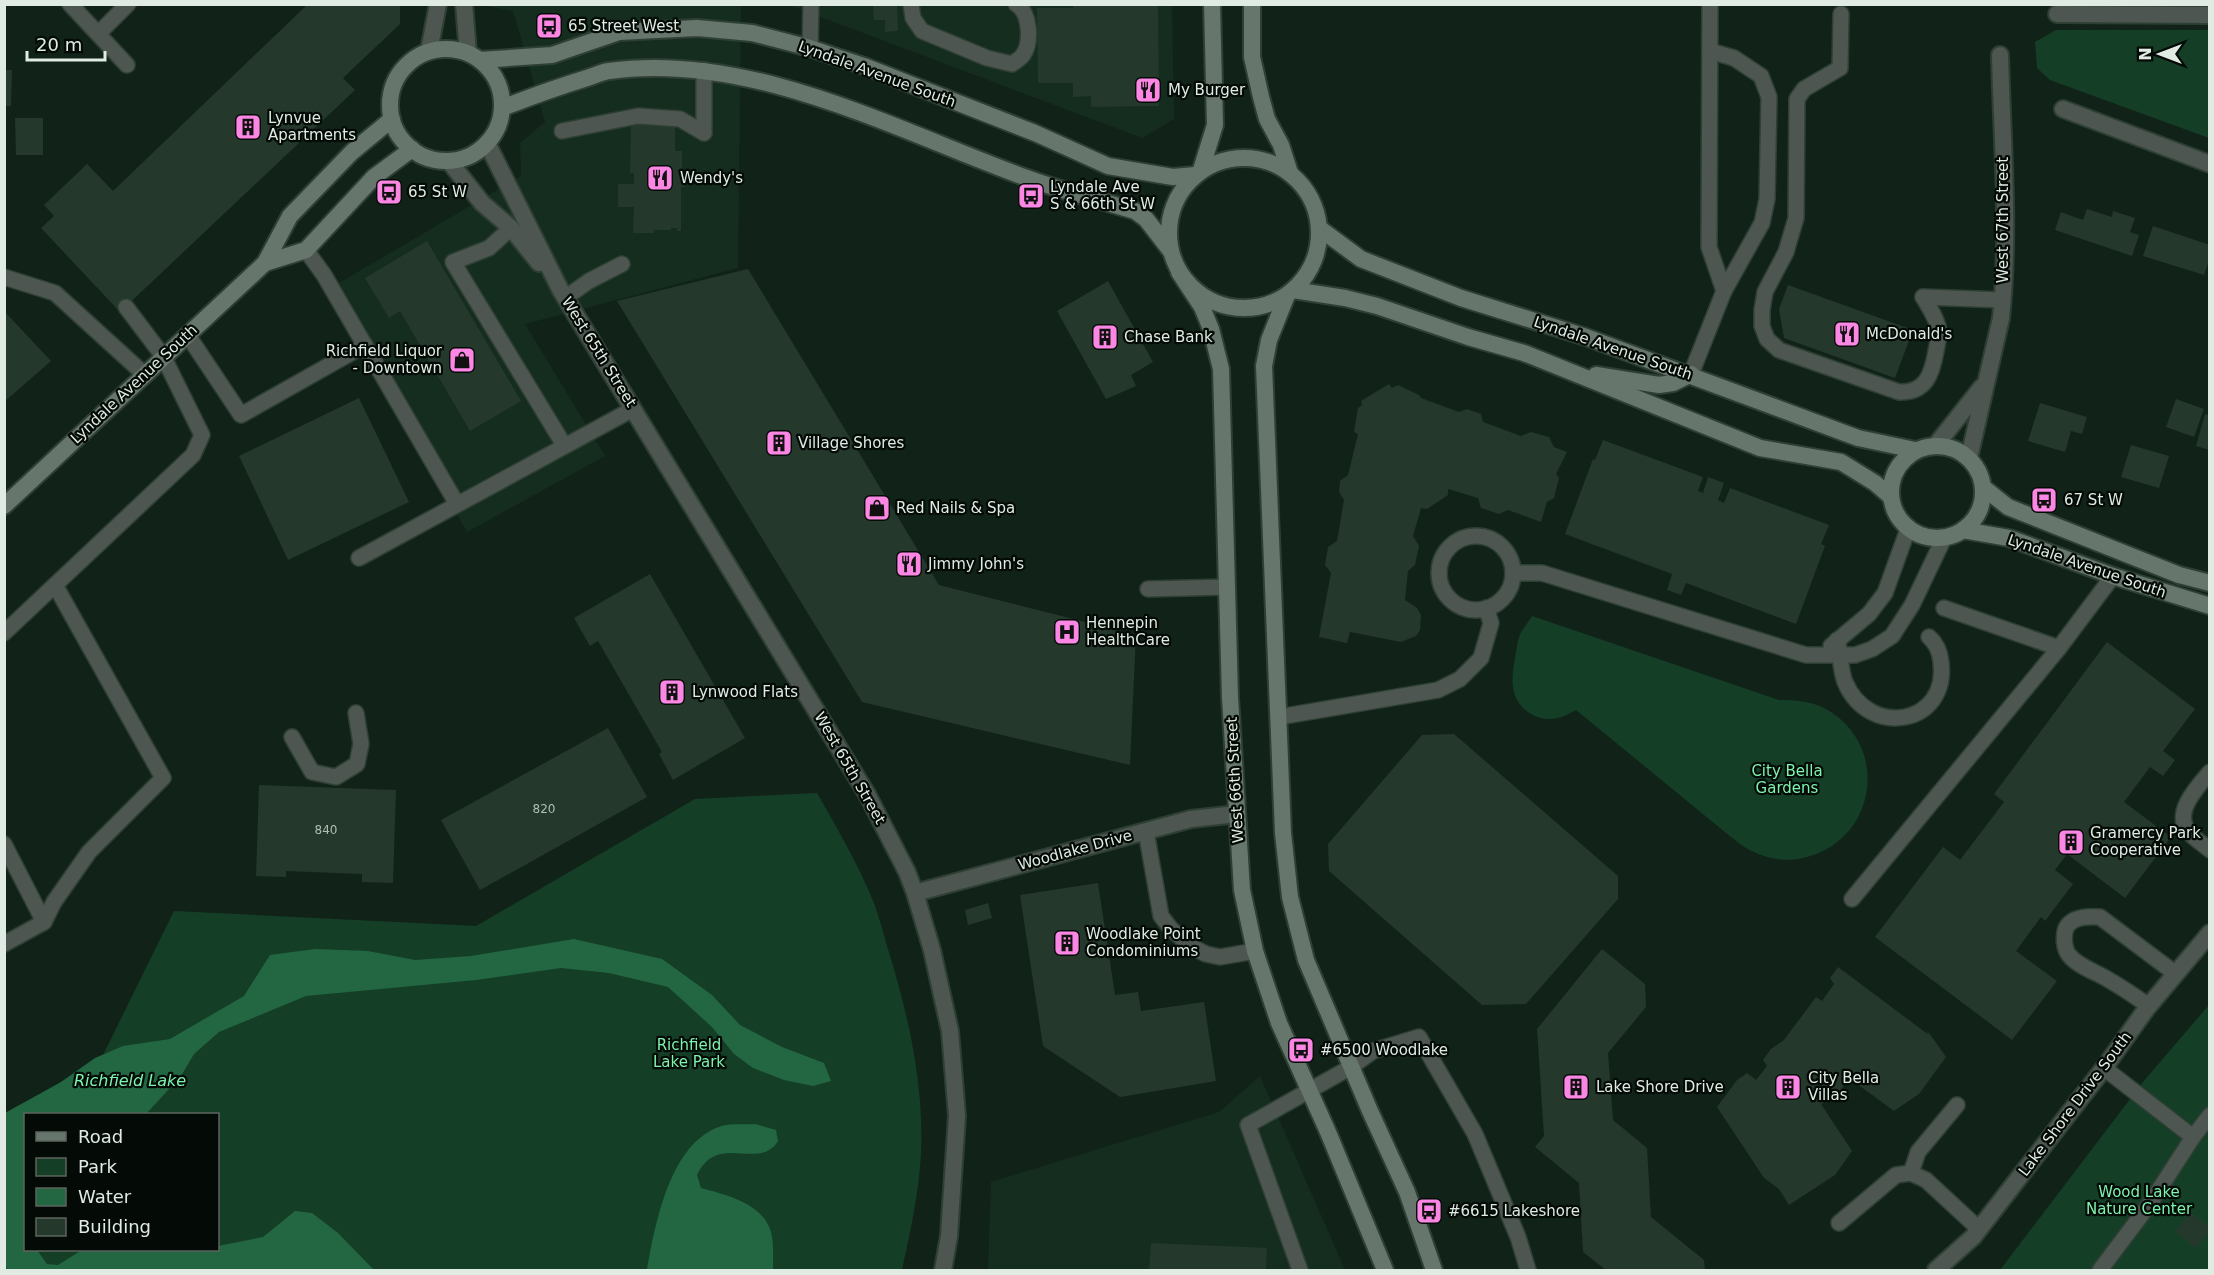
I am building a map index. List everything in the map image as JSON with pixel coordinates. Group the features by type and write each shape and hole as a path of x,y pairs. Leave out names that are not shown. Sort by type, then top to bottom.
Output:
{"main road":[{"path":"1198,172 1215,125 1212,4"},
{"path":"1252,4 1252,57 1267,119 1281,145 1290,173"},
{"name":"Lyndale Avenue South","path":"429,51 449,49 474,57 552,55 619,32 697,28 752,33 810,48 864,66 1035,133 1108,166 1173,177 1198,172"},
{"path":"429,51 414,59 402,71 393,86 390,103 392,119 400,136 412,149 430,158 448,160 463,158 476,152 487,143 499,121 502,108 500,90 492,73 474,57"},
{"path":"502,108 606,71 652,68 704,70 732,75 811,97 1028,179 1135,211 1146,219 1170,250 1179,272 1195,291 1216,303 1240,309 1265,306 1290,293 1303,280 1316,256 1319,228 1315,207 1305,188 1290,173 1277,165 1262,159 1246,157 1223,160 1198,172 1181,190 1172,209 1168,230 1170,250"},
{"name":"Lyndale Avenue South","path":"4,506 265,263 290,216 352,152 392,119"},
{"name":"Lyndale Avenue South","path":"265,263 306,250 374,177 412,149"},
{"name":"Lyndale Avenue South","path":"1319,228 1360,260 1388,271 1461,298 1586,337 1858,438 1915,450 1936,445"},
{"name":"West 66th Street","path":"1179,272 1202,307 1211,329 1221,369 1230,697 1242,890 1255,951 1279,1023 1385,1270"},
{"path":"1290,293 1345,298 1377,306 1468,337 1524,353 1760,448 1841,462 1875,483 1890,496"},
{"path":"1290,293 1269,340 1264,366 1283,833 1290,897 1306,960 1407,1192 1434,1270"},
{"path":"1562,369 1659,385 1673,383 1690,374"},
{"path":"1936,445 1947,446 1969,458"},
{"path":"1915,450 1904,458 1891,482 1890,496 1893,508 1899,520 1908,529 1926,537 1944,538"},
{"name":"Lyndale Avenue South","path":"1969,458 1981,477 1983,488 2008,507 2179,575 2210,583"},
{"path":"1963,531 1975,519 1982,504 1983,488"},
{"name":"Lyndale Avenue South","path":"1944,538 1963,531 2009,538 2114,576 2210,606"}],"street":[{"path":"429,51 438,4"},
{"path":"464,4 474,57"},
{"path":"2056,14 2210,15"},
{"name":"West 67th Street","path":"1969,458 2001,318 2003,300 2005,258 2000,55"},
{"path":"2063,109 2210,164"},
{"name":"West 65th Street","path":"487,143 563,294 868,796 907,872 932,950 950,1031 957,1116 949,1236 943,1270"},
{"name":"West 65th Street","path":"448,160 482,203 511,228 563,294"},
{"name":"West 67th Street","path":"1936,445 1985,384"},
{"name":"Woodlake Drive","path":"915,893 1191,819 1237,814"},
{"name":"Lake Shore Drive South","path":"1936,1270 1979,1229 2104,1068 2149,1006 2210,933"}],"lane":[{"path":"70,4 127,65"},
{"path":"98,34 128,4"},
{"path":"810,48 811,4"},
{"path":"911,4 913,18 922,31 987,58 1012,64 1024,54 1028,35 1025,15 1020,6 1016,4"},
{"path":"1710,4 1709,247 1724,291"},
{"path":"1841,14 1840,68 1804,89 1797,99 1796,218 1786,252 1765,292 1762,326 1767,339 1779,350 1899,392 1910,392 1920,388 1928,380 1934,363 1939,332 1923,297 2003,300"},
{"path":"1690,374 1724,291 1762,223 1767,199 1769,97 1761,76 1734,58 1710,51"},
{"path":"562,131 638,116 680,119 704,133 704,70"},
{"path":"511,228 489,248 453,262 564,445"},
{"path":"306,250 324,275 457,504"},
{"path":"563,294 622,264"},
{"path":"4,277 55,292 144,374"},
{"path":"4,633 193,455 202,435 163,357 126,307"},
{"path":"187,334 241,415 365,345"},
{"path":"358,558 633,409"},
{"path":"1839,648 1885,593 1908,529"},
{"path":"1471,535 1484,536 1496,541 1505,549 1511,560 1513,573 1511,585 1497,603 1474,610 1452,601 1444,592 1439,569 1442,557 1450,547 1460,539 1471,535"},
{"path":"1513,573 1542,573 1806,655 1829,647 1839,648 1855,655 1872,650 1892,636 1912,605 1944,538"},
{"path":"1852,900 2059,648 2114,576"},
{"path":"4,944 44,922 54,902 89,852 163,778 55,585"},
{"path":"1148,589 1227,587"},
{"path":"1279,717 1438,690 1460,680 1481,658 1491,622 1486,608"},
{"path":"1944,608 2059,648"},
{"path":"1839,648 1845,681 1867,710 1888,718 1907,717 1917,713 1933,700 1941,682 1941,657 1929,637"},
{"path":"292,737 312,772 336,777 357,764 361,744 356,713"},
{"path":"2210,772 2193,792 2185,807 2184,819 2187,830 2210,850"},
{"path":"1146,831 1161,916 1171,929 1192,947 1206,954 1220,957 1255,951"},
{"path":"4,844 44,922"},
{"path":"2149,1006 2073,959 2067,953 2065,946 2067,927 2074,920 2086,916 2100,917 2176,974"},
{"path":"1300,1270 1248,1125 1308,1089 1351,1067 1373,1051 1419,1037 1475,1134 1518,1237 1528,1270"},
{"path":"2104,1068 2193,1137"},
{"path":"1911,1173 1918,1152 1957,1105"},
{"path":"2100,1270 2149,1205 2210,1115"},
{"path":"1839,1223 1896,1174 1911,1173 1926,1180 1979,1229"}],"shaded area":[{"path":"482,5 741,5 738,268 525,324 605,456 467,532 327,290 521,176 520,143 545,122 513,11"},
{"path":"789,5 1172,5 1174,119 1142,138"},
{"path":"1260,1076 1345,1270 988,1270 991,1182 1219,1112"}],"green space":[{"path":"2056,30 2209,30 2209,138 2050,80 2037,68 2035,42"},
{"name":"City Bella Gardens","path":"1532,616 1779,700 1802,701 1824,708 1846,724 1860,744 1867,767 1867,790 1860,813 1847,833 1828,848 1803,858 1776,859 1763,856 1745,847 1576,710 1561,717 1544,719 1525,710 1514,690 1514,667 1519,637"},
{"name":"Richfield Lake Park","path":"817,793 854,860 874,903 908,1022 920,1101 920,1168 902,1270 5,1270 4,1229 24,1248 24,1251 219,1251 219,1113 74,1113 174,911 476,926 695,799"},
{"name":"Wood Lake Nature Center","path":"2209,1005 2209,1270 2000,1270 2143,1082"}],"water":[{"name":"Richfield Lake","path":"574,939 662,959 712,995 740,1025 782,1047 824,1063 831,1081 813,1086 784,1080 753,1068 734,1054 712,1027 668,987 609,973 561,968 476,980 306,996 219,1032 194,1054 181,1076 147,1113 24,1113 24,1251 38,1251 47,1264 58,1265 80,1251 219,1251 219,1246 263,1237 295,1211 312,1213 338,1233 374,1270 8,1270 5,1266 5,1113 61,1082 95,1058 123,1046 170,1039 244,996 270,955 315,949 368,951 415,960 471,956"},
{"path":"755,1124 776,1130 778,1141 770,1150 750,1154 716,1155 706,1162 697,1175 701,1188 752,1207 767,1222 773,1246 773,1270 647,1270 655,1231 668,1187 689,1148 704,1135 722,1126"}],"building":[{"name":"Lynvue Apartments","path":"308,4 400,4 400,24 343,78 355,90 120,312 41,228 54,216 44,205 87,164 113,191"},
{"path":"873,4 897,4 898,31 885,32 885,20 874,20"},
{"path":"1073,4 1158,4 1159,106 1091,107 1091,96 1073,97 1073,83 1038,83 1037,8 1073,8"},
{"path":"4,70 12,70 11,106 4,106"},
{"path":"15,118 43,118 43,155 16,155"},
{"name":"Wendy's","path":"631,125 675,125 675,151 682,151 682,171 685,171 685,187 681,187 681,231 671,228 671,230 654,230 654,233 633,233 634,207 618,207 618,184 634,184 634,173 630,173"},
{"path":"2087,209 2112,217 2113,211 2135,218 2130,232 2139,235 2132,256 2055,230 2061,212 2083,220"},
{"path":"2153,226 2210,245 2210,258 2204,275 2143,256"},
{"name":"Richfield Liquor - Downtown","path":"427,241 521,401 470,431 400,311 389,318 365,278"},
{"name":"Village Shores","path":"748,269 939,585 1136,635 1130,765 862,702 617,301"},
{"name":"Chase Bank","path":"1108,281 1153,362 1131,375 1136,386 1106,399 1057,311"},
{"name":"McDonald's","path":"1788,285 1913,330 1895,378 1784,338 1779,309"},
{"path":"4,311 51,361 4,402"},
{"path":"1389,384 1392,388 1398,385 1421,398 1459,412 1467,409 1481,414 1483,422 1521,436 1531,432 1549,437 1554,447 1567,452 1556,474 1559,478 1554,498 1547,502 1541,522 1508,510 1499,514 1481,508 1478,498 1448,489 1448,495 1427,509 1421,508 1413,536 1419,546 1415,565 1408,571 1405,600 1417,608 1421,615 1420,630 1416,636 1401,642 1350,632 1347,643 1319,637 1331,573 1325,565 1328,547 1337,541 1344,500 1339,492 1340,481 1348,475 1358,434 1354,432 1358,408 1362,405 1361,401"},
{"path":"359,398 409,502 288,560 239,456"},
{"path":"2176,399 2204,409 2194,437 2166,427"},
{"path":"2040,403 2087,417 2082,434 2071,431 2065,452 2028,441"},
{"path":"2205,414 2210,415 2210,450 2196,446"},
{"path":"1603,440 1703,477 1698,491 1703,493 1708,477 1724,483 1718,500 1724,503 1730,488 1829,525 1821,544 1825,546 1796,624 1686,583 1681,595 1667,590 1672,574 1565,534 1593,459 1595,460"},
{"path":"2131,445 2169,456 2159,488 2121,477"},
{"name":"Lynwood Flats","path":"650,574 745,738 673,780 659,754 662,752 598,641 590,646 574,618"},
{"name":"Gramercy Park Cooperative","path":"2107,642 2195,709 2163,751 2175,760 2163,776 2150,767 2124,802 2171,837 2125,898 2067,854 2055,870 2073,884 2045,921 2041,917 2016,951 2057,981 2012,1040 1875,937 1943,847 1960,860 2004,802 1994,794"},
{"path":"608,728 647,797 480,890 441,820"},
{"path":"1454,734 1618,876 1618,899 1526,1004 1482,1005 1329,871 1328,844 1422,735"},
{"path":"259,785 396,790 393,883 362,882 362,874 286,871 286,877 256,876"},
{"name":"Woodlake Point Condominiums","path":"1098,883 1115,995 1138,992 1141,1011 1204,1002 1216,1081 1120,1097 1043,1046 1020,895"},
{"path":"988,903 992,918 968,925 965,910"},
{"name":"Lake Shore Drive","path":"1602,949 1645,984 1646,1007 1608,1053 1613,1120 1647,1148 1651,1217 1704,1260 1705,1270 1606,1270 1583,1252 1579,1183 1535,1147 1544,1136 1537,1029"},
{"name":"City Bella Villas","path":"1838,967 1930,1034 1946,1057 1919,1094 1894,1111 1849,1078 1838,1094 1821,1104 1852,1151 1835,1175 1789,1205 1779,1189 1764,1178 1717,1107 1737,1080 1747,1073 1756,1080 1767,1066 1763,1060 1771,1049 1784,1040 1816,997 1822,1001 1834,984 1830,978"},
{"path":"2190,1212 2210,1227 2196,1248 2175,1232"},
{"path":"1151,1243 1267,1248 1266,1270 1149,1270"}],"place":[{"name":"65 Street West","path":"549,26"},
{"name":"My Burger","path":"1148,90"},
{"name":"Lynvue Apartments","path":"248,127"},
{"name":"Wendy's","path":"660,178"},
{"name":"65 St W","path":"389,192"},
{"name":"Lyndale Ave S & 66th St W","path":"1031,196"},
{"name":"McDonald's","path":"1847,334"},
{"name":"Chase Bank","path":"1105,337"},
{"name":"Richfield Liquor - Downtown","path":"462,360"},
{"name":"Village Shores","path":"779,443"},
{"name":"67 St W","path":"2044,500"},
{"name":"Red Nails & Spa","path":"877,508"},
{"name":"Jimmy John's","path":"909,564"},
{"name":"Hennepin HealthCare","path":"1067,632"},
{"name":"Lynwood Flats","path":"672,692"},
{"name":"Gramercy Park Cooperative","path":"2071,842"},
{"name":"Woodlake Point Condominiums","path":"1067,943"},
{"name":"#6500 Woodlake","path":"1301,1050"},
{"name":"Lake Shore Drive","path":"1576,1087"},
{"name":"City Bella Villas","path":"1788,1087"},
{"name":"#6615 Lakeshore","path":"1429,1211"}]}
